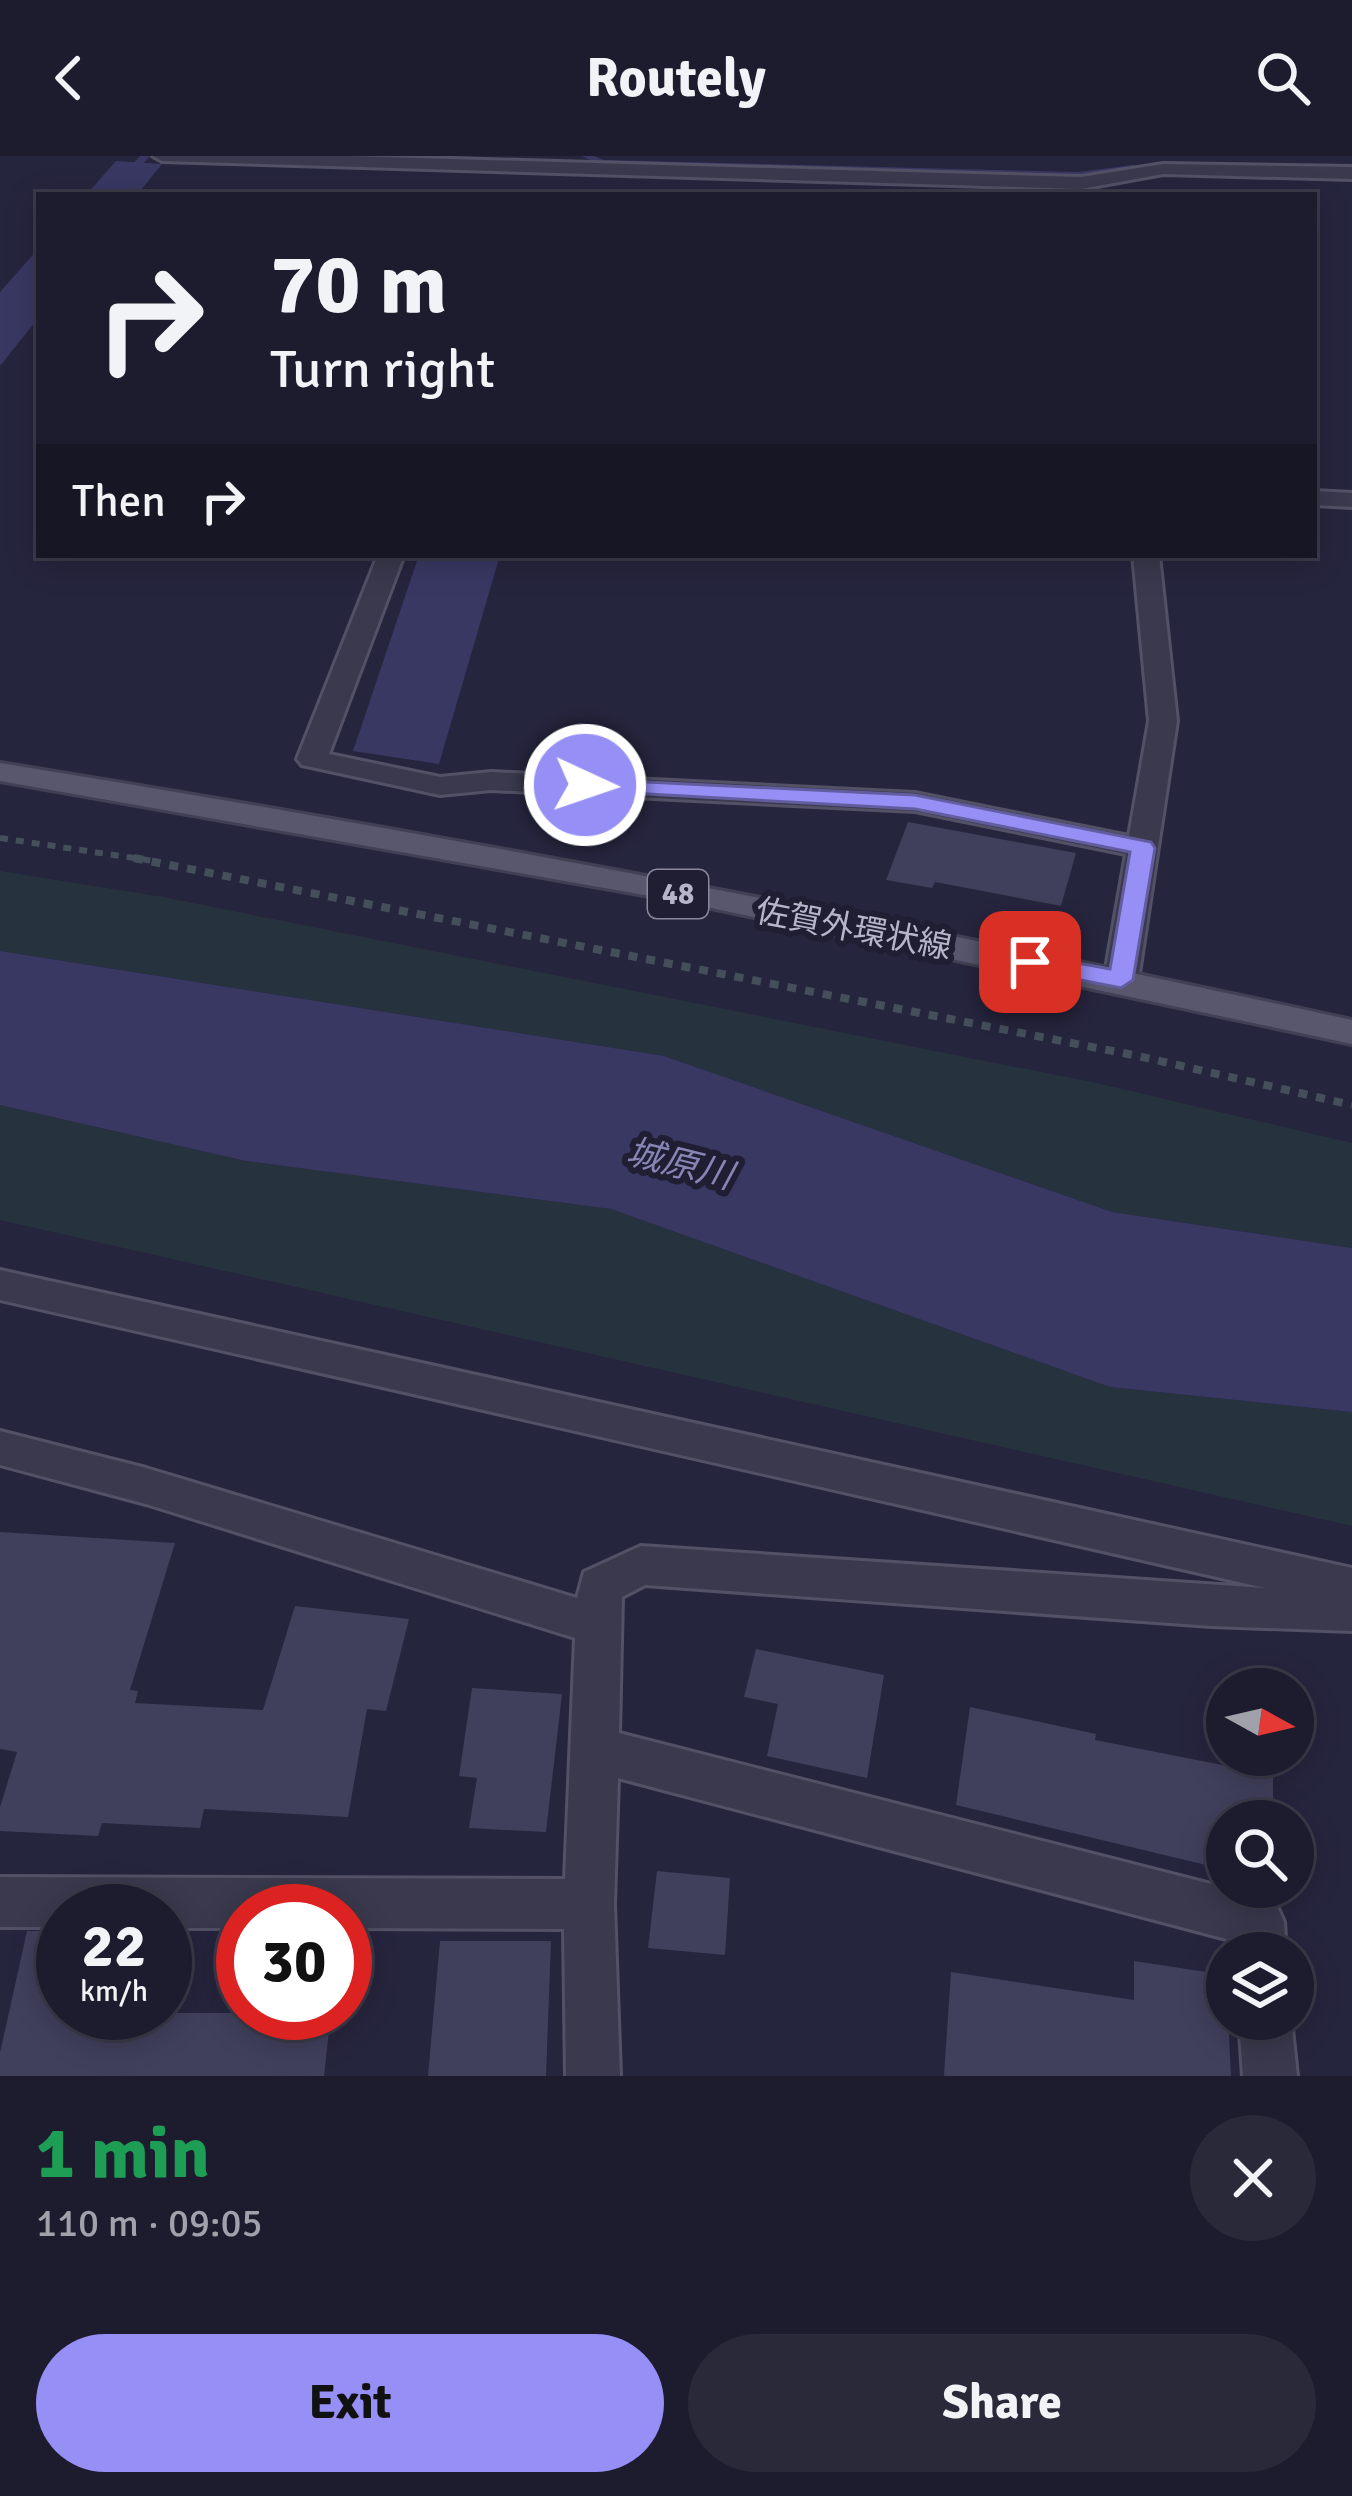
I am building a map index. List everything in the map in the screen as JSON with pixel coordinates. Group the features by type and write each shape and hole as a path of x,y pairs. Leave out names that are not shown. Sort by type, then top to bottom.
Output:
{"main road":[{"name":"佐賀外環状線","path":"0,772 262,813 1121,980 1352,1032"}],"street":[{"path":"162,156 278,158 528,176 574,170 1082,189 1158,163 1352,173"},
{"path":"1317,498 1352,500"},
{"path":"390,558 312,759 440,786 491,781 915,802 1143,848"},
{"path":"1121,980 1163,721 1146,558"},
{"path":"0,1285 1352,1588"},
{"path":"0,1448 146,1486 598,1625"},
{"path":"593,2076 589,1904 600,1586 641,1565 1210,1606 1352,1611"},
{"path":"597,1750 1258,1922 1259,1932"},
{"path":"0,1902 589,1904"},
{"path":"1267,2040 1270,2076"}],"path":[{"path":"0,838 244,878 1138,1056 1352,1105"}],"shaded area":[{"path":"0,871 163,897 1101,1084 1352,1143 1352,1248 1112,1212 664,1056 0,951"},
{"path":"0,1105 246,1161 611,1209 1110,1387 1352,1412 1352,1526 0,1220"}],"water":[{"path":"116,161 162,164 139,192 89,192"},
{"path":"36,251 36,321 0,366 0,292"},
{"path":"418,558 499,558 439,764 353,751"},
{"name":"城原川","path":"0,951 664,1056 1112,1212 1352,1248 1352,1412 1110,1387 611,1209 246,1161 0,1105"}],"building":[{"path":"908,822 1076,853 1061,906 935,882 932,888 886,880"},
{"path":"0,1532 175,1543 130,1690 138,1691 135,1703 263,1710 295,1606 409,1619 386,1711 367,1709 348,1817 204,1809 200,1828 102,1823 98,1836 0,1831 0,1807 17,1752 0,1749"},
{"path":"756,1649 884,1675 867,1778 767,1756 778,1704 744,1697"},
{"path":"472,1688 562,1694 546,1832 469,1828 477,1778 459,1776"},
{"path":"970,1707 1096,1734 1095,1740 1206,1762 1206,1776 1273,1776 1273,1800 1206,1800 1206,1865 956,1805"},
{"path":"657,1871 730,1878 725,1955 648,1948"},
{"path":"27,1931 36,1931 36,2040 192,2040 192,2013 216,2013 216,2040 328,2040 324,2076 0,2076 0,2053"},
{"path":"440,1941 551,1941 546,2076 428,2076"},
{"path":"1134,1961 1206,1972 1206,2040 1229,2040 1231,2076 944,2076 951,1972 1134,2000"}],"waterway":[{"path":"113,192 145,156"},
{"path":"586,156 603,163 1078,175 1133,168"}],"route":[{"path":"585,785 915,802 1143,848 1121,980 1030,962"}]}
